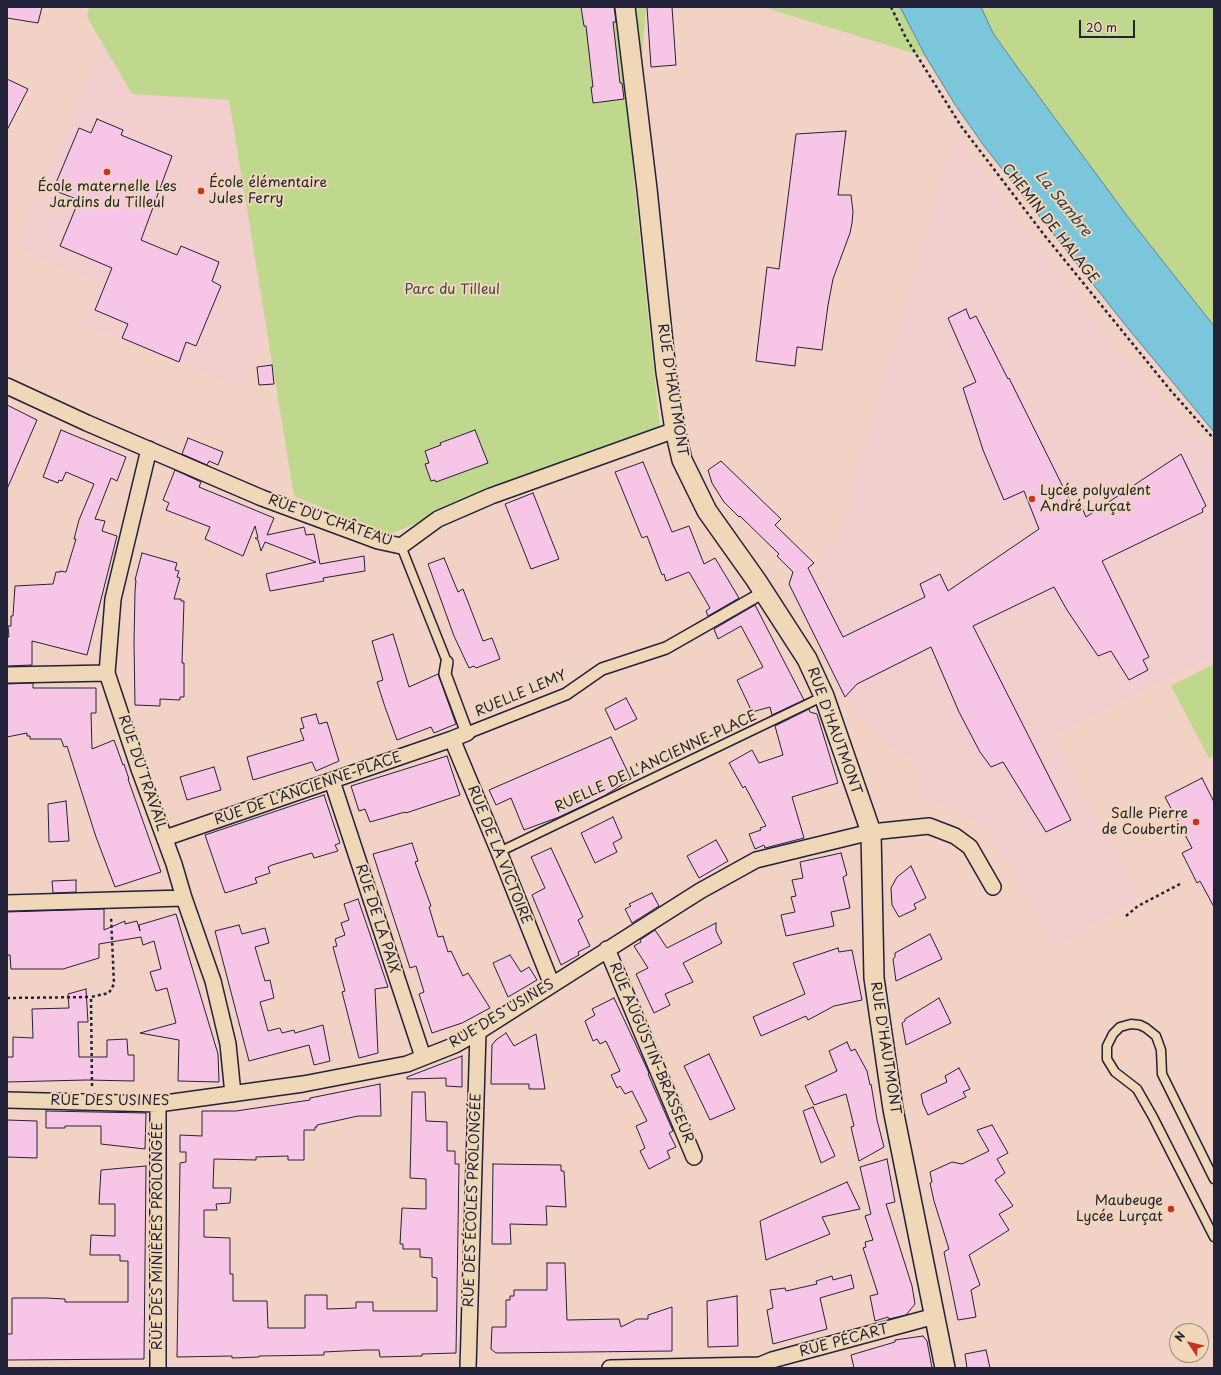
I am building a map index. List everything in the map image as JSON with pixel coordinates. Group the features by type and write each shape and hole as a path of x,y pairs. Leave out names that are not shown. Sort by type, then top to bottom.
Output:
{"street":[{"name":"RUE D'HAUTMONT","path":"624,7 646,182 666,372 682,460 707,511 764,592 807,659 824,696 871,832 874,978 893,1108 945,1368"},
{"name":"RUE DU CHÂTEAU","path":"7,386 87,423 262,498 378,541 401,546 438,519 490,496 676,430"},
{"name":"RUE DU TRAVAIL","path":"149,449 113,599 107,673 213,981 228,1044 232,1094"},
{"name":"RUELLE LEMY","path":"447,662 445,674 467,733 566,694 602,670 666,648 764,592"},
{"path":"7,675 107,673"},
{"path":"452,740 467,733"},
{"name":"RUE DE L'ANCIENNE-PLACE","path":"165,838 452,740"},
{"name":"RUE DE LA VICTOIRE","path":"452,740 552,985"},
{"name":"RUE DE LA PAIX","path":"332,781 423,1057"},
{"name":"RUE DES USINES","path":"7,1100 158,1104 303,1084 407,1064 455,1045 478,1032 700,891 756,860 871,832 929,826 955,836 970,847 993,887"},
{"path":"7,903 184,898"},
{"name":"RUE AUGUSTIN-BRASSEUR","path":"607,949 694,1157"},
{"name":"RUE DES ÉCOLES PROLONGÉE","path":"468,1368 478,1032"},
{"name":"RUE DES MINIÈRES PROLONGÉE","path":"158,1104 158,1368"},
{"name":"RUE PÉCART","path":"610,1368 760,1367 772,1360 935,1316"}],"lane":[{"name":"RUELLE LEMY","path":"401,546 447,662"},
{"name":"RUELLE DE L'ANCIENNE-PLACE","path":"499,852 824,696"},
{"path":"1214,1179 1162,1074 1161,1050 1156,1036 1140,1025 1131,1024 1120,1027 1113,1034 1107,1046 1107,1059 1114,1072 1137,1089 1153,1117 1214,1237"}],"path":[{"name":"CHEMIN DE HALAGE","path":"891,7 906,38 961,126 1045,236 1171,391 1214,439"},
{"path":"1126,916 1138,906 1180,884"},
{"path":"7,998 91,997 109,993 114,984 110,900"},
{"path":"91,997 93,1102"}],"shaded area":[{"path":"103,43 229,99 267,329 242,388 82,323 99,283 16,247"},
{"name":"Lycée polyvalent André Lurçat","path":"954,135 1068,289 1126,361 1214,454 1214,656 1053,736 1138,899 1052,948 1002,852 983,826 963,813 939,802 916,799 918,761 885,743 844,695 789,585 791,578 799,577 836,544"}],"green space":[{"name":"Parc du Tilleul","path":"89,7 646,7 633,171 660,428 502,487 388,535 294,496 229,100 132,94 87,17"},
{"path":"763,7 900,7 926,57"},
{"path":"981,7 1214,7 1214,326 1128,217 1020,71 993,33"},
{"path":"1214,664 1214,755 1209,758 1171,686"}],"water":[{"name":"La Sambre","path":"900,7 981,7 993,33 1020,71 1128,217 1214,326 1214,432 1126,326 984,146 954,103 926,57"}],"building":[{"path":"7,7 42,7 38,23 7,18"},
{"path":"581,7 614,7 616,22 613,22 620,83 622,83 624,99 593,103 591,87 593,87 586,26 584,26"},
{"path":"647,7 672,7 676,65 651,67"},
{"path":"7,79 28,89 7,130"},
{"path":"97,119 123,130 121,135 172,156 141,240 177,255 181,246 219,262 212,281 221,286 196,346 186,342 179,362 122,338 128,324 95,310 112,268 60,246 79,200 53,190 79,128 91,133"},
{"path":"846,131 838,195 851,195 853,212 852,223 850,233 833,279 822,350 797,347 795,366 756,361 767,267 779,269 796,134"},
{"path":"966,309 970,319 976,316 1008,379 1009,378 1072,505 1079,501 1086,517 1181,454 1206,506 1202,509 1203,512 1102,561 1149,657 1143,660 1148,670 1129,680 1111,651 1098,656 1067,610 1054,587 973,626 1071,820 1046,832 1003,762 991,767 980,752 959,712 931,647 857,684 845,697 789,584 793,572 777,556 779,554 724,502 712,483 708,470 721,461 781,519 775,525 814,563 808,568 843,637 925,597 920,584 940,574 948,591 1039,529 1024,491 1004,500 983,450 963,388 976,382 948,318"},
{"path":"272,365 274,384 259,385 257,367"},
{"path":"7,405 37,420 7,489"},
{"path":"61,430 126,457 117,481 111,478 95,519 105,521 102,531 117,536 87,655 32,641 32,665 7,666 7,637 9,637 8,626 11,626 11,616 13,616 15,586 53,584 56,572 66,572 76,539 74,539 79,520 94,484 66,472 62,481 59,480 58,483 43,477"},
{"path":"475,430 488,463 436,482 435,480 431,481 425,464 429,463 425,451 441,445 440,443"},
{"path":"188,438 223,452 218,465 209,461 207,465 182,454"},
{"path":"643,462 672,532 689,526 704,564 715,558 739,598 708,616 706,611 710,608 689,572 666,581 664,574 662,575 647,536 642,538 615,472"},
{"path":"175,470 201,482 199,487 274,518 267,535 304,527 306,535 314,534 320,564 364,556 365,571 323,578 324,581 270,591 266,574 316,562 265,542 261,551 258,540 255,538 258,538 255,526 243,556 205,539 210,527 166,510 169,503 163,500"},
{"path":"533,493 559,559 531,569 505,504"},
{"path":"142,553 177,563 175,570 179,571 177,577 180,578 174,599 181,599 181,601 184,601 182,663 184,663 184,697 180,697 180,700 160,699 160,706 135,705 135,580"},
{"path":"444,558 458,592 463,589 483,641 492,638 500,659 476,668 474,666 469,668 454,636 428,564"},
{"path":"755,605 804,700 772,715 770,707 752,712 737,680 763,667 741,626 718,639 714,629"},
{"path":"393,634 409,687 438,674 456,724 434,733 431,727 397,740 377,682 383,680 372,641"},
{"path":"33,683 33,688 96,688 96,713 91,713 92,749 114,740 123,765 124,764 161,872 115,887 96,837 67,746 64,747 61,739 30,739 30,736 27,736 27,733 7,737 7,684"},
{"path":"626,698 637,719 615,730 605,709"},
{"path":"809,709 810,712 817,714 838,783 792,797 804,838 765,848 764,845 755,849 749,834 761,830 760,828 766,826 745,786 743,788 729,763 752,750 759,763 783,755 775,726"},
{"path":"316,714 319,724 327,722 339,761 316,771 312,762 253,780 247,757 304,740 300,729 304,728 301,718"},
{"path":"611,737 631,779 604,796 559,817 524,830 511,798 496,805 489,790"},
{"path":"447,756 460,795 406,813 405,812 370,822 365,809 359,811 351,786"},
{"path":"214,767 221,790 187,800 180,777"},
{"name":"Salle Pierre de Coubertin","path":"1202,778 1214,802 1214,907 1200,881 1197,883 1182,853 1192,848 1165,797"},
{"path":"324,795 340,843 335,845 338,851 314,858 312,853 272,865 268,867 270,873 255,878 257,883 225,893 205,835"},
{"path":"66,801 69,841 49,842 48,804"},
{"path":"613,817 622,838 613,843 617,852 595,863 581,833"},
{"path":"716,840 728,861 699,878 687,856"},
{"path":"412,843 418,861 415,862 431,906 429,907 438,937 443,936 448,952 451,951 463,976 468,973 490,1008 462,1023 432,1033 419,994 424,992 416,966 410,968 373,854"},
{"path":"551,848 583,917 578,920 590,946 578,952 579,955 561,965 532,895 545,888 531,857"},
{"path":"841,853 847,875 843,877 850,908 831,912 834,926 786,936 781,915 795,912 791,897 796,896 792,880 803,878 800,862"},
{"path":"911,866 926,898 914,904 916,909 899,917 892,905 891,888 897,877"},
{"path":"76,880 76,892 53,893 52,881"},
{"path":"652,893 659,906 632,923 625,909 631,906 629,904"},
{"path":"358,899 388,987 375,989 378,1053 359,1058 342,992 345,991 333,947 337,946 335,939 345,935 341,923 349,920 344,904"},
{"path":"104,909 104,930 125,921 125,924 137,921 140,931 139,925 176,914 218,1054 219,1082 178,1081 179,1040 140,1033 176,1023 167,988 156,991 150,972 161,969 154,941 143,945 141,937 99,944 99,958 63,969 11,969 10,955 7,955 7,912"},
{"path":"716,923 716,931 722,943 683,963 693,982 665,994 670,1005 654,1013 636,974 648,968 634,946 655,930 667,948"},
{"path":"239,925 242,934 265,928 269,943 255,947 265,981 270,980 274,998 260,1002 268,1031 280,1028 282,1033 294,1030 295,1033 323,1025 330,1061 314,1065 309,1045 249,1061 215,931"},
{"path":"930,934 942,959 896,981 893,959 895,957 895,953"},
{"path":"838,948 839,952 852,950 862,1000 834,1006 808,1020 806,1016 761,1036 753,1017 805,994 793,963"},
{"path":"510,955 521,972 529,967 537,980 508,997 493,963"},
{"path":"86,989 88,1022 78,1022 79,1057 107,1057 107,1040 127,1039 128,1055 134,1055 134,1081 86,1080 7,1082 7,1057 13,1057 13,1037 33,1038 32,1009 69,1008 68,994"},
{"path":"614,998 649,1073 648,1074 673,1131 669,1133 676,1147 667,1151 670,1158 649,1169 640,1151 645,1148 636,1126 647,1121 632,1091 625,1094 620,1086 617,1088 611,1075 620,1071 606,1041 600,1044 597,1039 593,1041 585,1021 595,1015 592,1009"},
{"path":"939,998 951,1023 906,1045 902,1023 905,1019"},
{"path":"506,1033 514,1046 536,1034 545,1089 529,1089 529,1084 491,1084 492,1045"},
{"path":"847,1042 851,1051 855,1049 867,1071 884,1147 859,1161 851,1127 854,1126 846,1094 814,1105 805,1086 837,1071 829,1051"},
{"path":"709,1054 735,1109 710,1120 684,1066"},
{"path":"462,1056 462,1087 446,1086 446,1078 407,1079 407,1077"},
{"path":"959,1068 970,1089 963,1092 966,1097 928,1115 923,1104 921,1094 947,1082 945,1076"},
{"path":"380,1084 381,1116 358,1116 317,1125 315,1130 304,1130 304,1160 288,1160 288,1156 256,1157 256,1160 214,1159 213,1188 231,1188 230,1203 216,1204 217,1210 204,1210 204,1237 230,1238 230,1274 233,1274 233,1301 267,1301 268,1328 305,1328 305,1295 327,1295 327,1309 356,1308 356,1302 373,1302 373,1311 437,1311 437,1278 432,1277 432,1258 420,1257 420,1249 403,1249 403,1244 400,1244 402,1208 426,1209 426,1179 410,1178 412,1092 425,1092 426,1121 447,1122 447,1151 455,1151 455,1164 459,1164 456,1353 422,1354 422,1356 380,1357 379,1350 365,1350 324,1352 324,1355 232,1358 232,1356 177,1357 180,1163 186,1162 186,1152 180,1152 180,1135 202,1136 202,1111 236,1111 310,1100 310,1098"},
{"path":"813,1107 835,1156 821,1163 803,1111"},
{"path":"46,1111 146,1113 145,1149 101,1144 101,1126 65,1126 65,1128 46,1128"},
{"path":"7,1120 37,1121 37,1158 7,1157"},
{"path":"992,1125 1008,1153 997,1159 1005,1173 995,1180 1013,1206 999,1214 1009,1230 969,1255 980,1285 971,1290 976,1317 958,1320 944,1252 949,1249 934,1201 930,1183 932,1182 930,1172 952,1162 962,1164 989,1151 977,1130"},
{"path":"887,1159 895,1202 886,1204 912,1286 915,1304 906,1315 889,1319 888,1317 875,1321 870,1296 878,1294 863,1248 866,1247 865,1242 873,1240 865,1216 871,1214 860,1167"},
{"path":"493,1164 561,1165 561,1171 564,1171 566,1207 546,1206 547,1225 510,1224 511,1244 492,1244"},
{"path":"146,1166 144,1359 7,1360 7,1334 12,1334 12,1298 65,1299 65,1302 128,1302 128,1261 120,1261 120,1255 90,1255 91,1235 115,1236 115,1204 99,1204 101,1170"},
{"path":"847,1182 860,1209 822,1217 830,1234 766,1260 760,1221"},
{"path":"547,1263 565,1263 567,1320 619,1319 621,1327 637,1319 648,1319 648,1315 672,1307 672,1351 496,1353 491,1349 492,1327 506,1327 506,1300 510,1300 510,1296 514,1296 514,1290 547,1290"},
{"path":"851,1275 854,1288 820,1298 827,1329 773,1344 767,1310 773,1308 770,1290 785,1288 786,1291 817,1284 816,1281 832,1276 833,1280"},
{"path":"737,1296 738,1346 708,1347 707,1301"},
{"path":"923,1336 927,1341 932,1368 854,1368 851,1355 895,1342 895,1340"},
{"path":"986,1350 990,1368 967,1368 965,1354"}],"place":[{"name":"École maternelle Les Jardins du Tilleul","path":"107,172"},
{"name":"École élémentaire Jules Ferry","path":"201,191"},
{"name":"Lycée polyvalent André Lurçat","path":"1032,499"},
{"name":"Salle Pierre de Coubertin","path":"1196,822"},
{"name":"Maubeuge Lycée Lurçat","path":"1171,1209"}]}
